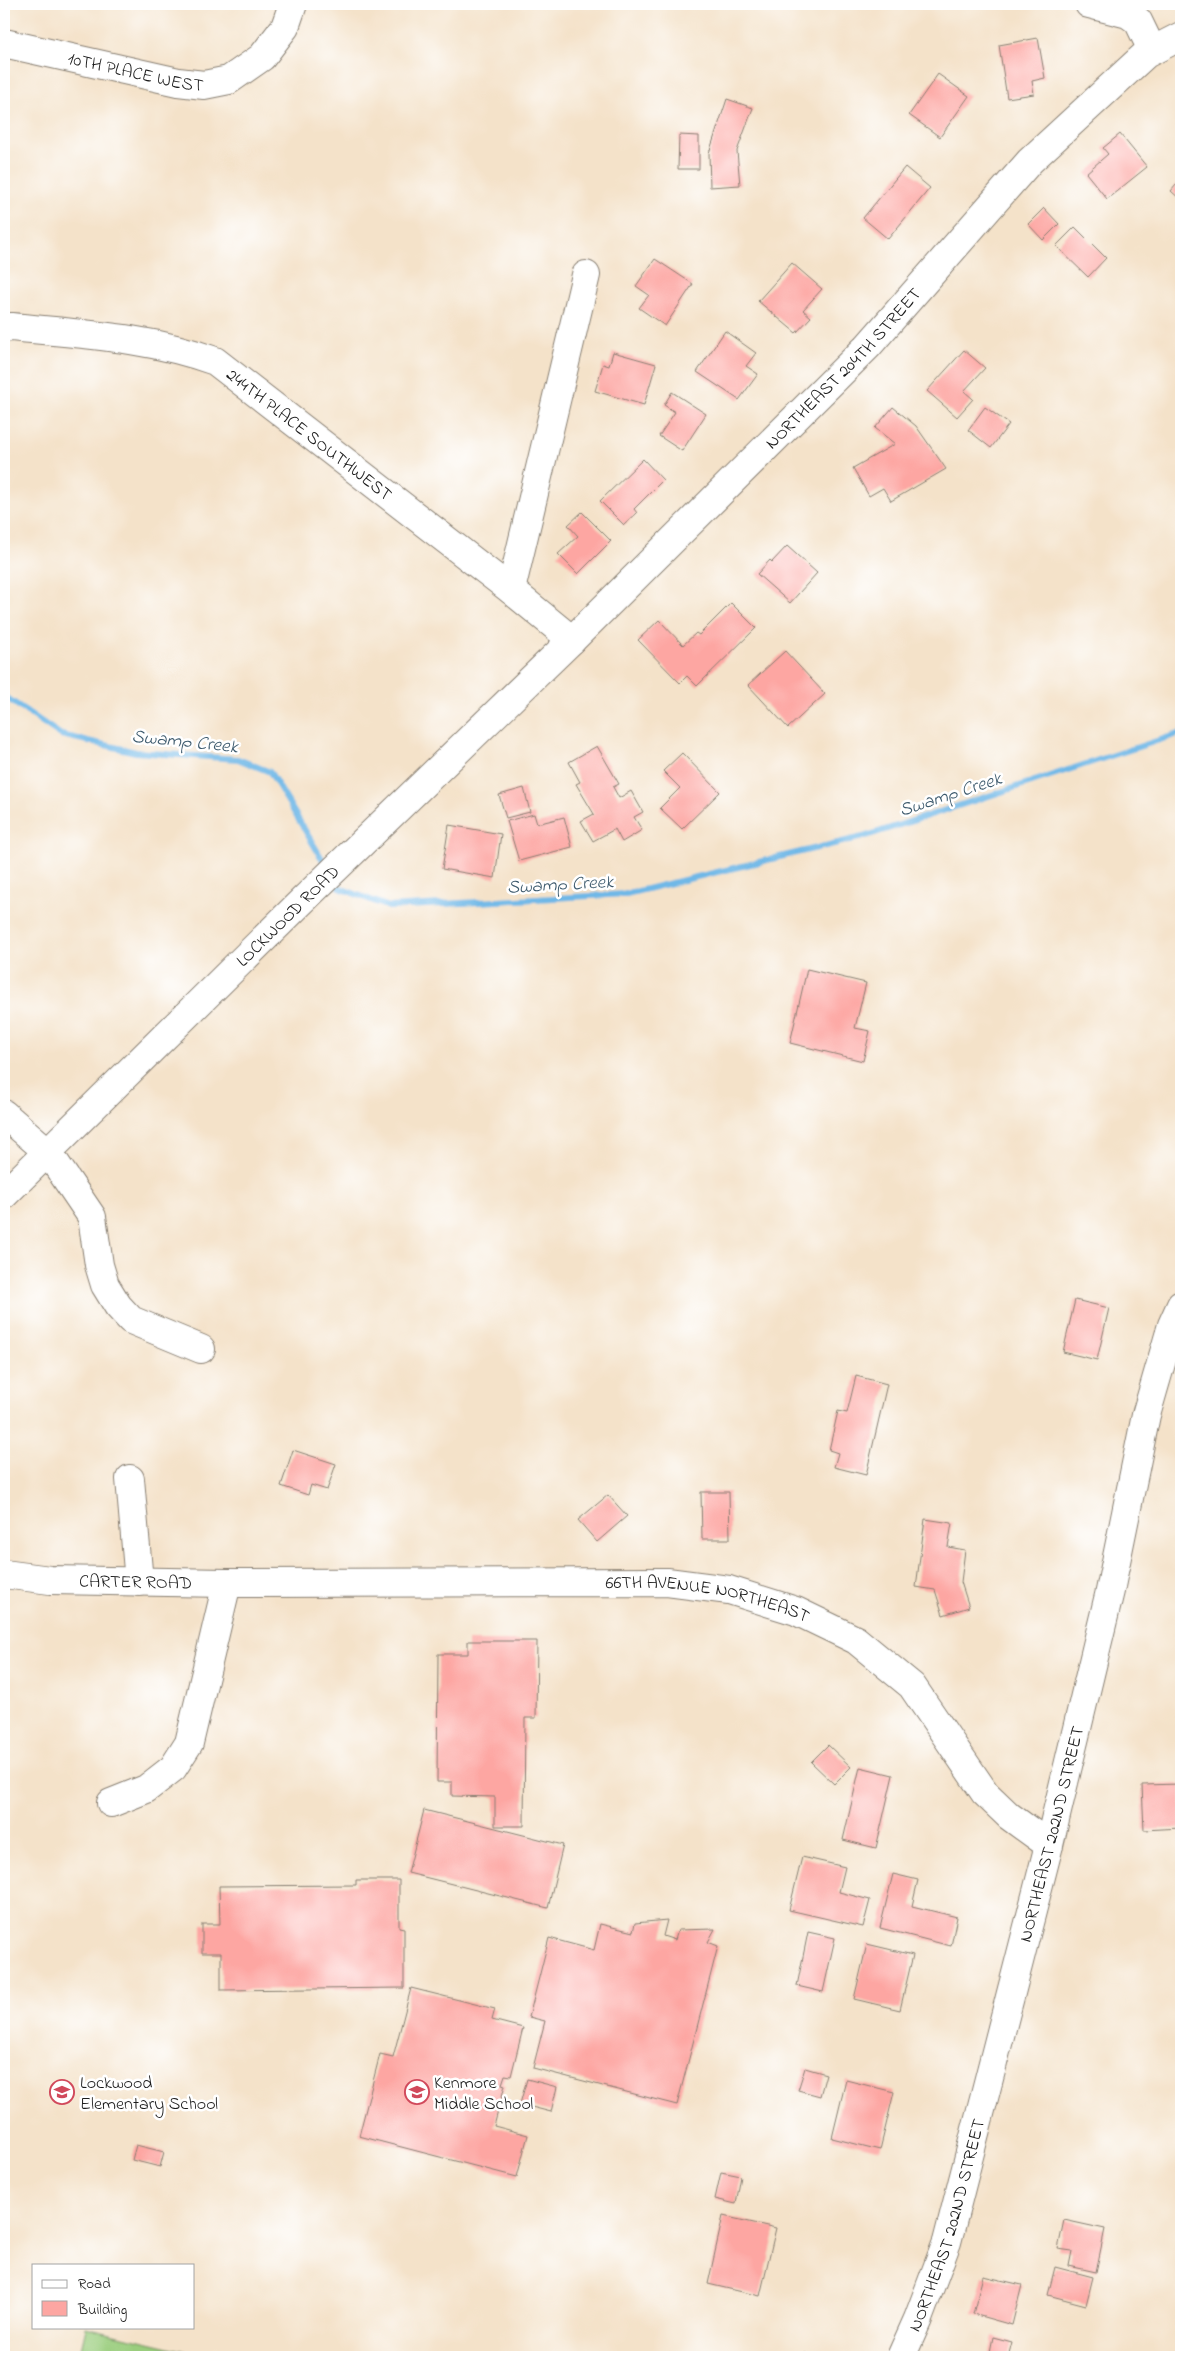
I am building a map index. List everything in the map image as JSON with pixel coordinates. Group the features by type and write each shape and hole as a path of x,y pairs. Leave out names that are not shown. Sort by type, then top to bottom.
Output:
{"street":[{"name":"10TH PLACE WEST","path":"4,43 178,82 204,85 229,80 262,57 285,27 293,4"},
{"path":"1089,4 1128,14 1138,21 1152,50"},
{"name":"NORTHEAST 204TH STREET","path":"572,640 868,346 1030,161 1106,89 1152,50 1181,36"},
{"path":"511,590 586,275"},
{"name":"244TH PLACE SOUTHWEST","path":"4,328 12,327 155,343 189,351 215,360 511,590 572,640"},
{"name":"LOCKWOOD ROAD","path":"4,1195 299,904 411,798 572,640"},
{"path":"4,1114 48,1152 92,1217 99,1265 105,1285 118,1306 131,1320 201,1350"},
{"name":"NORTHEAST 202ND STREET","path":"901,2357 918,2319 947,2242 1050,1845 1110,1591 1146,1415 1172,1325 1181,1305"},
{"path":"130,1479 139,1582"},
{"name":"CARTER ROAD","path":"4,1574 50,1580 269,1583"},
{"name":"66TH AVENUE NORTHEAST","path":"269,1583 667,1582 729,1590 796,1611 856,1640 912,1686 985,1793 1009,1816 1050,1845"},
{"path":"111,1803 146,1789 173,1768 190,1743 227,1583"}],"green space":[{"path":"86,2328 186,2351 184,2357 79,2357"}],"building":[{"path":"1038,38 1045,78 1032,81 1034,94 1007,98 999,45"},
{"path":"938,74 969,96 940,137 909,115"},
{"path":"727,99 753,108 737,151 740,185 710,187 709,153"},
{"path":"1120,134 1147,167 1107,199 1086,173 1108,154 1103,148"},
{"path":"679,135 699,136 699,169 678,169"},
{"path":"905,167 930,188 888,239 863,218"},
{"path":"1181,179 1181,200 1171,191"},
{"path":"1044,208 1059,224 1043,240 1028,224"},
{"path":"1075,227 1106,258 1088,277 1056,246"},
{"path":"655,259 693,284 665,326 639,308 649,295 636,286"},
{"path":"792,263 822,289 803,310 811,317 796,333 758,301"},
{"path":"725,331 756,353 746,366 758,374 739,400 697,372"},
{"path":"964,350 985,368 964,391 973,399 957,417 927,391"},
{"path":"613,352 656,364 644,405 595,391 603,364 609,366"},
{"path":"672,392 706,414 682,451 659,436 675,412 664,405"},
{"path":"893,407 916,426 946,469 891,501 883,488 869,496 853,468 895,444 875,428"},
{"path":"985,407 1009,424 991,448 968,430"},
{"path":"643,459 663,480 634,509 637,513 624,525 600,501"},
{"path":"582,512 611,541 578,574 558,554 578,536 568,525"},
{"path":"787,546 817,573 790,603 757,574"},
{"path":"731,603 756,628 697,686 687,676 680,683 638,640 659,620 683,645 696,633 699,635"},
{"path":"785,651 825,694 788,728 748,685"},
{"path":"597,746 619,784 613,787 619,798 631,791 643,812 634,817 642,830 622,842 615,829 593,841 581,821 594,814 576,784 580,782 569,762"},
{"path":"682,753 720,792 682,829 660,808 680,788 663,771"},
{"path":"524,788 530,812 506,818 499,795"},
{"path":"534,814 537,824 564,817 572,847 519,861 507,821"},
{"path":"449,825 501,834 495,878 442,869"},
{"path":"807,969 866,983 855,1028 870,1031 863,1061 790,1043"},
{"path":"1075,1300 1109,1308 1097,1360 1063,1352"},
{"path":"856,1376 887,1384 866,1475 834,1467 838,1453 829,1450 838,1411 847,1413"},
{"path":"293,1450 336,1464 327,1490 311,1485 308,1495 281,1486"},
{"path":"701,1492 729,1492 730,1539 702,1539"},
{"path":"608,1495 627,1516 597,1542 578,1520"},
{"path":"925,1519 952,1523 948,1547 965,1550 961,1582 969,1607 943,1615 935,1590 916,1587"},
{"path":"468,1641 537,1641 536,1718 525,1718 524,1826 495,1826 495,1797 452,1796 452,1782 437,1782 438,1654 468,1654"},
{"path":"828,1745 851,1767 834,1784 811,1762"},
{"path":"860,1767 893,1775 876,1848 843,1840"},
{"path":"1181,1784 1181,1828 1144,1830 1142,1785"},
{"path":"424,1810 563,1845 548,1908 408,1873"},
{"path":"802,1857 845,1867 839,1892 870,1900 863,1927 789,1910"},
{"path":"893,1874 918,1880 912,1906 957,1917 951,1946 880,1928"},
{"path":"356,1880 399,1880 399,1927 404,1928 404,1988 221,1990 221,1953 202,1953 202,1924 220,1924 219,1886 356,1885"},
{"path":"667,1920 663,1936 675,1940 678,1930 715,1929 708,1942 718,1946 677,2105 533,2068 545,2021 529,2017 549,1938 594,1950 600,1924 633,1932 635,1923"},
{"path":"808,1932 835,1938 823,1992 797,1986"},
{"path":"867,1944 913,1955 900,2010 854,1999"},
{"path":"411,1988 495,2009 492,2020 523,2028 511,2076 505,2075 502,2084 505,2085 494,2126 528,2135 517,2177 359,2136 380,2054 393,2057"},
{"path":"805,2068 826,2074 820,2096 798,2090"},
{"path":"527,2079 557,2087 551,2112 520,2104"},
{"path":"846,2080 894,2092 880,2150 832,2138"},
{"path":"136,2145 164,2152 160,2167 132,2160"},
{"path":"721,2172 741,2176 736,2204 715,2199"},
{"path":"723,2216 776,2228 760,2296 708,2284"},
{"path":"1064,2220 1105,2229 1096,2272 1069,2266 1072,2251 1058,2249"},
{"path":"1055,2267 1093,2277 1086,2305 1048,2295"},
{"path":"983,2276 1022,2285 1012,2325 973,2314"},
{"path":"993,2337 1012,2342 1008,2357 989,2357"},
{"path":"805,2353 820,2357 804,2357"}],"waterway":[{"name":"Swamp Creek","path":"4,696 61,735 136,752 238,759 270,772 327,867"},
{"name":"Swamp Creek","path":"334,878 340,888 389,907 626,894 863,837 1181,733"}],"place":[{"name":"Lockwood Elementary School","path":"62,2092"},
{"name":"Kenmore Middle School","path":"417,2092"}]}
